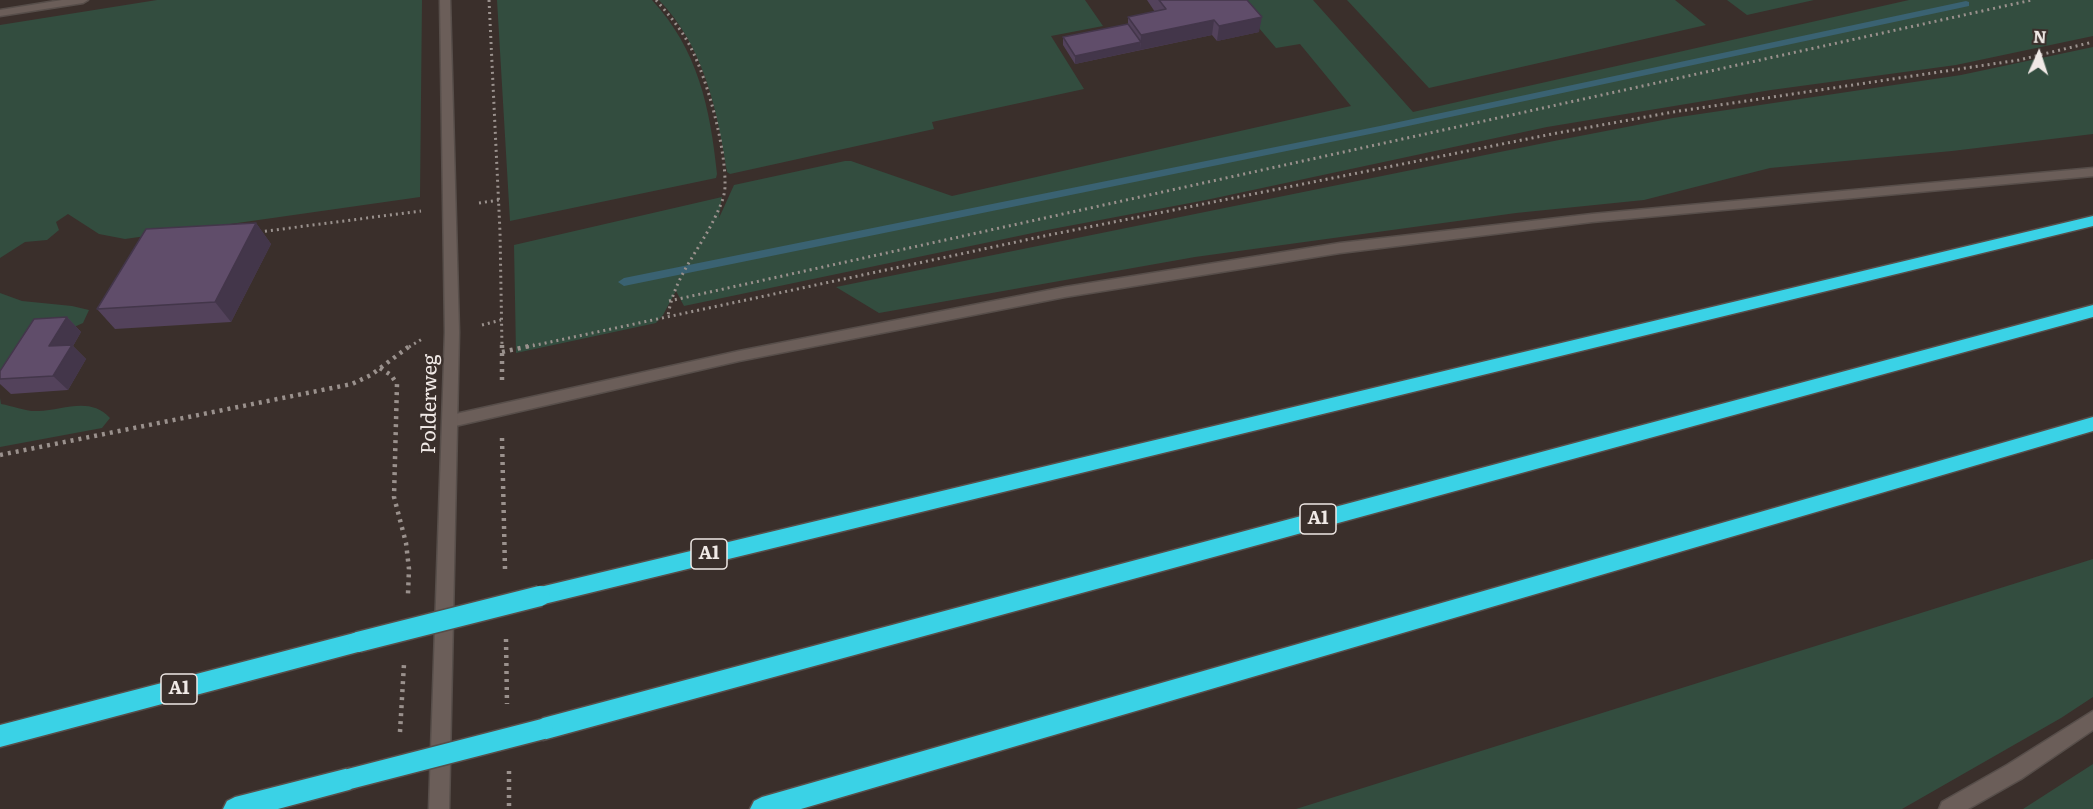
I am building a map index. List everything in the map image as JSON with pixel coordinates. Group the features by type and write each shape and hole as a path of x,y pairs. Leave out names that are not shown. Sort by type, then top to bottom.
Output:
{"highway":[{"name":"A1","path":"0,736 540,596 2093,221"},
{"name":"A1","path":"235,809 543,729 2093,311"},
{"path":"762,809 2093,424"}],"street":[{"path":"0,13 83,0"},
{"name":"Polderweg","path":"440,809 451,421 451,208 445,0"},
{"path":"451,421 739,356 1030,299 1340,248 1723,205 2093,172"},
{"path":"1949,809 2014,772 2093,720"}],"path":[{"path":"489,0 499,200 502,352 1049,235 1552,134 1673,112 2019,60 2093,42"},
{"path":"656,0 674,20 695,56 713,115 725,189 716,215 675,284 669,301 668,316"},
{"path":"669,301 2031,0"},
{"path":"254,233 499,200"},
{"path":"0,455 352,384 364,380 380,368 391,375 397,384 394,497 406,543 409,568 407,603"},
{"path":"399,740 404,660"}],"green space":[{"path":"157,0 422,0 420,197 125,239 99,234 68,214 56,222 59,230 47,240 25,242 0,258 0,25"},
{"path":"497,0 652,0 681,39 699,81 710,126 716,178 510,221"},
{"path":"659,0 1085,0 1103,26 1051,36 1084,89 932,122 934,129 730,174 727,172 713,102 698,58 674,18"},
{"path":"1235,0 1313,0 1413,112 1909,0 2093,0 2093,36 1956,65 1771,90 1547,127 1206,200 1047,230 684,306 676,291 656,323 516,353 514,245 722,197 719,218 734,185 845,161 851,161 952,196 1351,106 1300,44 1276,48"},
{"path":"1347,0 1675,0 1706,25 1429,88"},
{"path":"1727,0 1814,0 1747,15"},
{"path":"2093,47 2093,134 1952,151 1770,168 1644,200 1516,213 1195,257 879,313 836,287 1673,118 1961,75"},
{"path":"0,293 22,301 89,310 83,323 54,336 0,379"},
{"path":"0,398 1,404 34,411 76,406 94,407 110,418 102,428 0,447"},
{"path":"2093,559 2093,697 2061,718 1902,809 1296,809"},
{"path":"2093,764 2093,809 2023,809"}],"building":[{"path":"1159,0 1247,0 1262,17 1219,26 1214,20 1141,35 1128,17 1166,9"},
{"path":"1128,24 1141,42 1075,56 1063,37"},
{"path":"256,223 215,302 97,309 146,229"},
{"path":"67,317 49,346 72,345 53,376 0,379 0,371 34,319"}],"waterway":[{"path":"624,282 1380,129 1966,4"}]}
